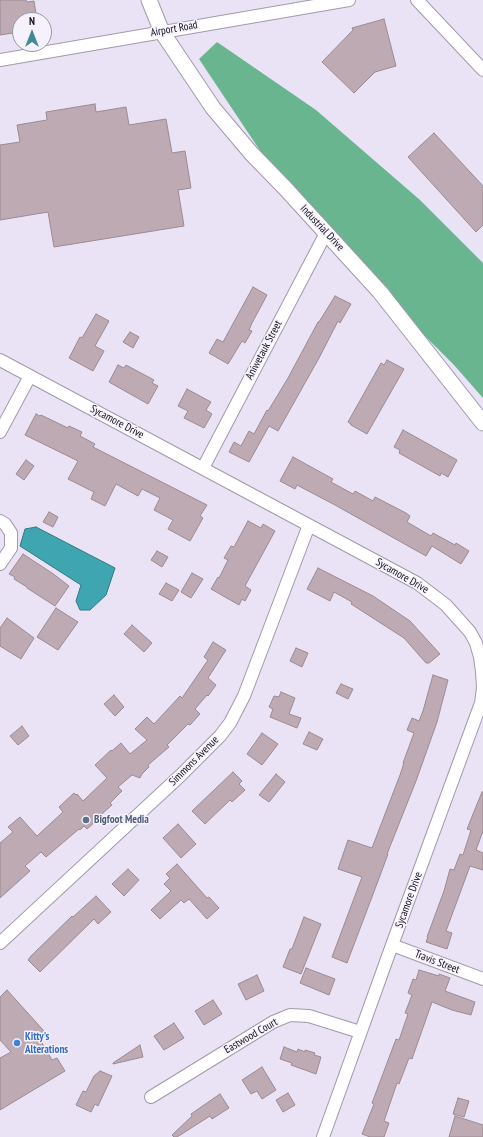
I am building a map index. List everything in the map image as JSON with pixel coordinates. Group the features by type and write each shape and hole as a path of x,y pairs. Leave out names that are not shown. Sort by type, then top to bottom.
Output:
{"street":[{"name":"Industrial Drive","path":"149,0 162,32 213,108 250,153 285,188 380,292 483,423"},
{"name":"Airport Road","path":"0,60 162,32 301,4 349,0"},
{"path":"417,0 483,70"},
{"name":"Aniwetauk Street","path":"203,468 326,233"},
{"name":"Sycamore Drive","path":"0,360 417,583 446,605 470,632 476,643 482,672 483,688 481,703 323,1137"},
{"path":"0,432 30,376"},
{"path":"0,521 5,524 11,533 11,548 0,564"},
{"name":"Simmons Avenue","path":"0,943 181,775 220,736 230,722 244,696 309,525"},
{"name":"Travis Street","path":"392,945 483,979"},
{"name":"Eastwood Court","path":"151,1097 273,1022 290,1015 309,1016 360,1032"}],"green space":[{"path":"217,42 316,110 420,200 483,263 483,398 454,365 301,212 199,59"}],"water":[{"path":"36,527 115,568 106,595 90,610 80,610 76,601 81,585 20,546 25,529"}],"building":[{"path":"0,0 26,0 27,2 34,1 36,12 12,12 12,33 0,35"},
{"path":"384,19 396,66 375,72 354,93 322,62 353,30 352,28"},
{"path":"95,104 96,112 126,107 129,125 166,119 172,153 185,151 191,188 178,190 184,226 54,247 48,212 0,220 0,145 20,142 17,125 47,120 46,112"},
{"path":"434,133 483,186 483,225 476,232 408,157"},
{"path":"253,287 267,295 249,330 252,331 245,343 242,341 228,364 209,353 217,339 223,342"},
{"path":"335,296 351,304 340,323 338,321 278,431 269,426 249,462 229,452 234,442 241,446 249,431 254,434 267,410 268,411 288,378 318,322"},
{"path":"96,314 109,321 95,346 104,351 93,371 69,358 80,337 82,338"},
{"path":"130,332 139,337 133,348 123,342"},
{"path":"387,360 404,369 367,434 348,422 381,363 384,365"},
{"path":"118,365 124,368 126,365 154,380 152,383 158,386 148,404 109,382"},
{"path":"187,389 211,402 206,410 212,414 204,428 184,418 188,411 178,406"},
{"path":"36,414 68,428 69,426 82,432 80,436 95,444 93,447 207,505 200,516 203,518 190,541 168,529 173,520 154,510 160,498 142,489 138,496 116,484 105,506 91,499 94,492 68,479 78,461 25,435"},
{"path":"403,430 457,460 448,477 441,473 440,476 399,453 400,450 394,447"},
{"path":"293,457 333,479 331,482 353,494 355,491 373,501 375,497 406,513 410,516 407,522 431,536 433,533 455,545 456,543 469,551 461,564 432,546 426,556 297,485 295,489 280,481"},
{"path":"26,460 34,466 24,480 16,474"},
{"path":"49,512 58,517 53,527 43,522"},
{"path":"248,521 261,528 263,524 275,531 245,586 251,590 245,601 242,599 239,605 211,589 218,577 219,578 228,560 224,558 231,546 234,547"},
{"path":"157,551 168,557 162,567 151,560"},
{"path":"23,554 69,586 55,606 14,579 15,577 9,574"},
{"path":"318,568 373,596 410,621 440,654 429,663 426,663 404,638 351,604 352,602 334,592 330,601 307,589"},
{"path":"192,573 203,579 191,598 181,592"},
{"path":"166,583 179,590 172,601 159,594"},
{"path":"56,608 78,622 58,650 37,637"},
{"path":"7,618 34,638 21,659 0,646 0,628"},
{"path":"132,625 152,643 144,652 124,634"},
{"path":"213,642 226,650 208,678 216,685 208,696 207,695 195,709 200,714 167,745 169,747 148,765 149,767 140,778 132,775 118,787 122,791 110,803 112,805 95,820 96,821 87,829 84,826 80,830 79,829 46,857 41,852 25,866 30,871 0,898 0,843 13,832 8,827 20,817 37,836 63,812 59,807 74,793 76,795 77,794 83,801 107,778 95,765 121,743 130,754 147,740 135,729 147,717 154,724 180,696 182,698 208,660 204,657"},
{"path":"296,648 308,653 302,667 290,661"},
{"path":"433,675 448,680 437,722 347,963 332,957 362,877 338,869 348,840 372,848 400,775 414,733 407,730 412,718 419,721"},
{"path":"341,684 353,689 348,699 336,693"},
{"path":"281,692 295,698 289,714 301,718 297,728 270,717 273,709 269,707 274,696 279,697"},
{"path":"114,695 124,707 115,716 104,704"},
{"path":"22,726 29,736 18,745 10,736"},
{"path":"309,732 323,739 317,750 303,744"},
{"path":"262,733 278,744 262,765 247,754"},
{"path":"233,772 242,781 239,784 245,790 232,802 230,800 205,824 192,811"},
{"path":"276,774 285,782 269,802 259,795"},
{"path":"482,792 483,831 476,850 483,853 483,870 470,866 446,931 452,933 447,949 426,942 427,937 444,891 450,869 454,870 460,854 463,855 471,830 467,829"},
{"path":"178,824 196,844 181,858 163,838"},
{"path":"177,864 207,898 209,897 219,908 207,919 189,899 184,903 181,900 160,919 151,910 171,891 164,884 170,878 166,874"},
{"path":"128,869 139,880 124,896 112,884"},
{"path":"96,896 111,912 98,924 94,919 40,972 28,960 72,916 73,917"},
{"path":"304,917 321,924 301,974 283,967 290,949 292,949"},
{"path":"306,968 335,979 329,995 300,983"},
{"path":"419,970 450,978 445,991 475,1002 471,1015 452,1010 432,1002 412,1059 409,1058 399,1084 397,1083 384,1121 389,1123 384,1137 370,1137 362,1134 396,1039 399,1040 408,1014 405,1013 412,995 408,993 413,979 416,980"},
{"path":"257,975 264,991 246,1000 238,984"},
{"path":"7,990 44,1031 38,1036 52,1060 57,1058 65,1071 0,1110 0,1058 11,1052 0,1040 0,997"},
{"path":"213,1000 222,1014 204,1025 195,1011"},
{"path":"174,1023 184,1038 164,1050 154,1036"},
{"path":"140,1045 143,1057 113,1064 113,1063"},
{"path":"284,1047 297,1052 298,1049 305,1052 305,1050 315,1053 314,1055 321,1057 316,1074 291,1065 292,1063 280,1059"},
{"path":"262,1067 276,1090 262,1099 257,1091 251,1094 242,1080"},
{"path":"100,1071 112,1076 98,1106 95,1104 91,1112 76,1105 83,1091 86,1092 94,1076"},
{"path":"288,1093 295,1105 283,1112 276,1100"},
{"path":"220,1094 229,1108 212,1119 210,1116 177,1137 172,1135 192,1116 191,1114"},
{"path":"458,1098 469,1101 464,1117 453,1114"},
{"path":"455,1116 483,1125 483,1137 449,1137"}],"place":[{"name":"Bigfoot Media","path":"86,820"},
{"name":"Kitty's Alterations","path":"17,1043"}]}
